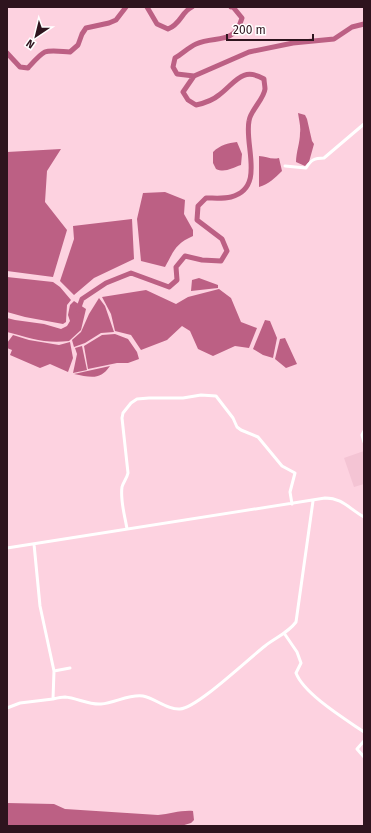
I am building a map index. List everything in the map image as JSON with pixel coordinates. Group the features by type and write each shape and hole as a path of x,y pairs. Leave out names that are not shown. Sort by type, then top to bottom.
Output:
{"street":[{"path":"285,166 306,168 311,160 316,158 324,158 364,124"},
{"path":"127,529 122,499 122,485 126,480 128,473 122,418 123,413 131,403 137,399 179,398 201,395 216,396 233,418 237,427 258,437 282,466 295,473 290,492 292,504"},
{"path":"364,431 362,435 364,442"},
{"path":"7,548 325,498 338,499 356,513 364,517"},
{"path":"7,708 20,703 65,697 88,703 101,704 128,697 141,696 148,697 178,710 200,700 265,646 292,627 296,622 313,501"},
{"path":"34,544 40,606 54,671 53,699"},
{"path":"284,633 297,652 302,663 296,673 308,691 364,732"},
{"path":"54,671 70,668"},
{"path":"364,741 357,750 364,757"}],"shaded area":[{"path":"298,113 305,115 314,144 309,162 305,166 296,162 300,131"},
{"path":"237,142 242,154 241,165 232,169 216,169 213,163 213,152 224,145"},
{"path":"61,149 47,171 45,202 67,230 53,277 7,271 7,152"},
{"path":"259,156 273,159 279,158 282,171 269,182 259,187"},
{"path":"165,192 185,200 184,214 193,230 193,236 179,245 173,252 165,267 141,261 137,219 143,193"},
{"path":"132,219 134,259 94,278 74,295 60,281 74,239 73,226"},
{"path":"7,277 53,282 60,287 71,300 67,305 66,322 63,324 7,312"},
{"path":"199,278 218,285 218,288 191,291 192,280"},
{"path":"219,289 231,298 241,322 257,328 249,348 235,346 213,356 198,349 190,331 182,326 167,340 141,350 131,335 115,331 111,314 102,297 146,290 176,304 188,297"},
{"path":"99,298 105,306 114,332 101,333 85,343 74,347 72,340 81,332 89,314"},
{"path":"74,301 86,309 81,330 69,341 45,341 7,332 7,318 44,324 61,329 67,326 70,321 68,315 70,305"},
{"path":"265,320 270,321 277,338 273,358 263,355 253,349"},
{"path":"115,334 128,339 137,352 139,359 128,363 117,363 88,369 84,346 102,335"},
{"path":"13,335 29,340 59,345 70,342 73,358 68,372 50,364 40,368 10,355 12,350 7,348 7,343"},
{"path":"285,338 297,364 286,368 275,359 280,339"},
{"path":"82,346 87,370 73,373 77,354 75,348"},
{"path":"110,366 102,374 94,377 74,374"},
{"path":"364,451 364,484 354,487 344,458"},
{"path":"7,803 54,804 65,809 158,815 193,811 194,820 191,823 181,826 7,826"}],"waterway":[{"path":"7,53 20,67 28,68 38,57 46,52 70,52 78,45 86,28 116,20 126,7"},
{"path":"147,7 157,24 168,29 176,24 186,11 192,7"},
{"path":"194,76 177,74 173,67 175,58 203,41 224,38 234,33 239,27 242,18 233,7 231,7"},
{"path":"78,310 82,299 106,283 131,273 169,287 177,280 176,267 185,256 202,260 221,261 227,251 222,239 197,220 198,206 206,198 231,197 242,192 248,185 251,175 248,131 249,121 264,93 264,79 256,75 244,75 234,81 214,99 196,105 188,100 183,92 194,76 249,52 293,43 334,39 352,27 364,24"}]}
